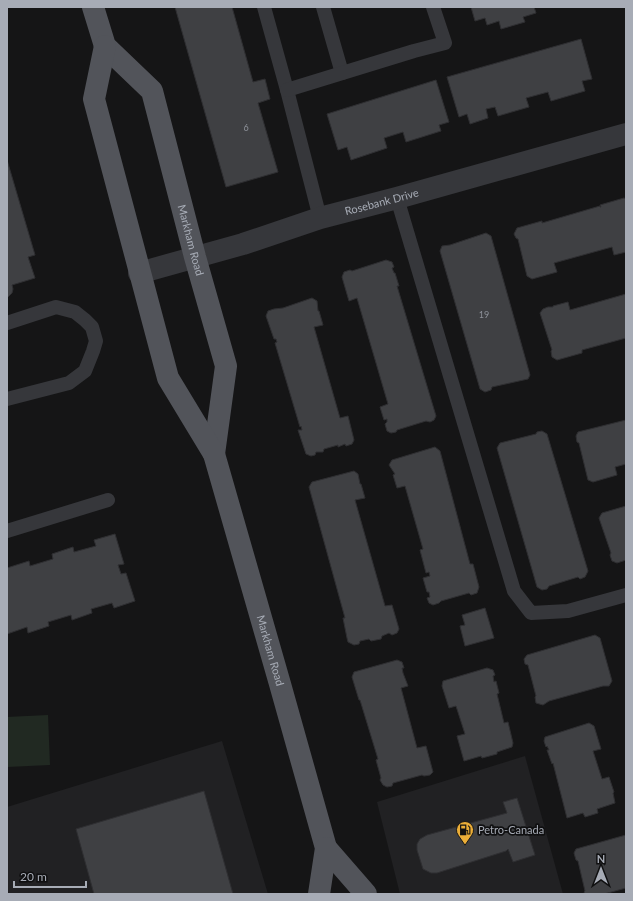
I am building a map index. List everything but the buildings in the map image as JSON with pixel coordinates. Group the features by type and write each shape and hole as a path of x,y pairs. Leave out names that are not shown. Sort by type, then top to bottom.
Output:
{"main road":[{"name":"Markham Road","path":"93,7 105,46 94,99 168,378 214,454 280,684 326,848 319,894"},
{"name":"Markham Road","path":"105,46 152,91 195,257 226,366 214,454"},
{"name":"Markham Road","path":"326,848 366,894"}],"street":[{"name":"Rosebank Drive","path":"139,273 243,244 320,218 626,134"}],"lane":[{"path":"264,7 320,218"},
{"path":"323,7 342,73"},
{"path":"287,90 445,43 433,7"},
{"path":"397,198 514,591 531,613 568,611 626,595"},
{"path":"7,323 56,307 75,312 85,320 92,327 96,341 85,371 69,382 7,399"},
{"path":"7,531 108,500"}],"shaded area":[{"path":"48,715 50,765 7,767 7,717"},
{"path":"222,741 268,894 7,894 7,807"},
{"path":"525,756 563,894 400,894 377,802"}],"place":[{"name":"Petro-Canada","path":"465,845"}]}
